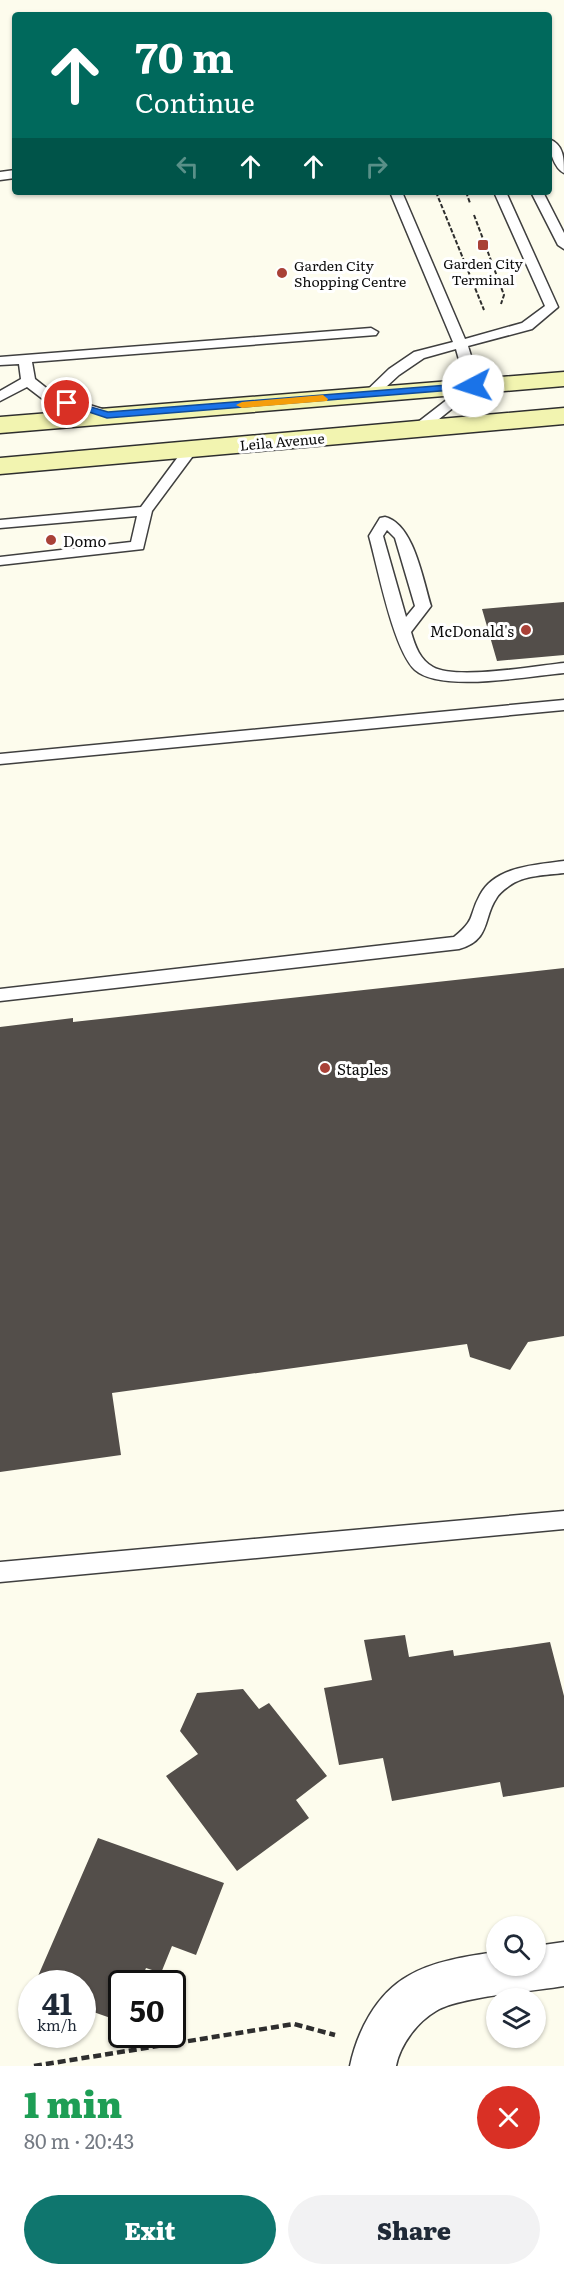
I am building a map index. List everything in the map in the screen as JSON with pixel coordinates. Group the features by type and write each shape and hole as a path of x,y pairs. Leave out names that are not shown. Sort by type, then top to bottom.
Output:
{"main road":[{"path":"0,424 564,379"},
{"name":"Leila Avenue","path":"0,466 564,416"}],"street":[{"path":"375,2056 394,2019 423,1992 465,1979 564,1964"}],"lane":[{"path":"552,146 563,168"},
{"path":"397,195 466,356 473,386 418,429"},
{"path":"369,395 394,372 418,355 527,326 552,307 501,195"},
{"path":"539,195 564,245"},
{"path":"0,361 371,332"},
{"path":"25,359 28,381 50,397 107,415"},
{"path":"0,397 28,381"},
{"path":"0,561 138,546 145,511 191,449"},
{"path":"0,524 145,511"},
{"path":"403,632 423,606 402,537 385,521 376,536 403,632 416,663 426,672 441,676 483,676 564,668"},
{"path":"0,759 564,705"},
{"path":"0,995 459,943 478,927 489,896 505,880 527,872 564,867"},
{"path":"0,1572 564,1520"}],"path":[{"path":"437,195 484,311 492,310"},
{"path":"467,195 504,295 498,307"},
{"path":"34,2066 294,2024 375,2056"}],"building":[{"name":"McDonald's","path":"564,602 564,655 497,661 482,609"},
{"path":"564,968 564,1336 528,1342 510,1370 470,1357 467,1344 112,1393 121,1455 0,1472 0,1027 73,1018 73,1022"},
{"path":"405,1635 409,1657 453,1650 454,1656 550,1642 564,1696 564,1787 503,1797 500,1782 392,1801 383,1758 339,1765 324,1688 372,1680 364,1640"},
{"path":"243,1689 259,1709 269,1703 327,1776 296,1800 309,1818 237,1871 166,1776 198,1754 180,1731 197,1693"},
{"path":"98,1838 224,1883 196,1955 172,1946 162,1970 146,1968 145,1970 108,1970 108,2017 96,2013 96,1970 41,1970"}],"slow traffic":[{"path":"242,405 323,399"}],"place":[{"name":"Garden City Terminal","path":"483,245"},
{"name":"Garden City Shopping Centre","path":"282,273"},
{"name":"Domo","path":"51,540"},
{"name":"McDonald's","path":"526,630"},
{"name":"Staples","path":"325,1068"}],"route":[{"path":"67,403 107,415 473,386"}]}
